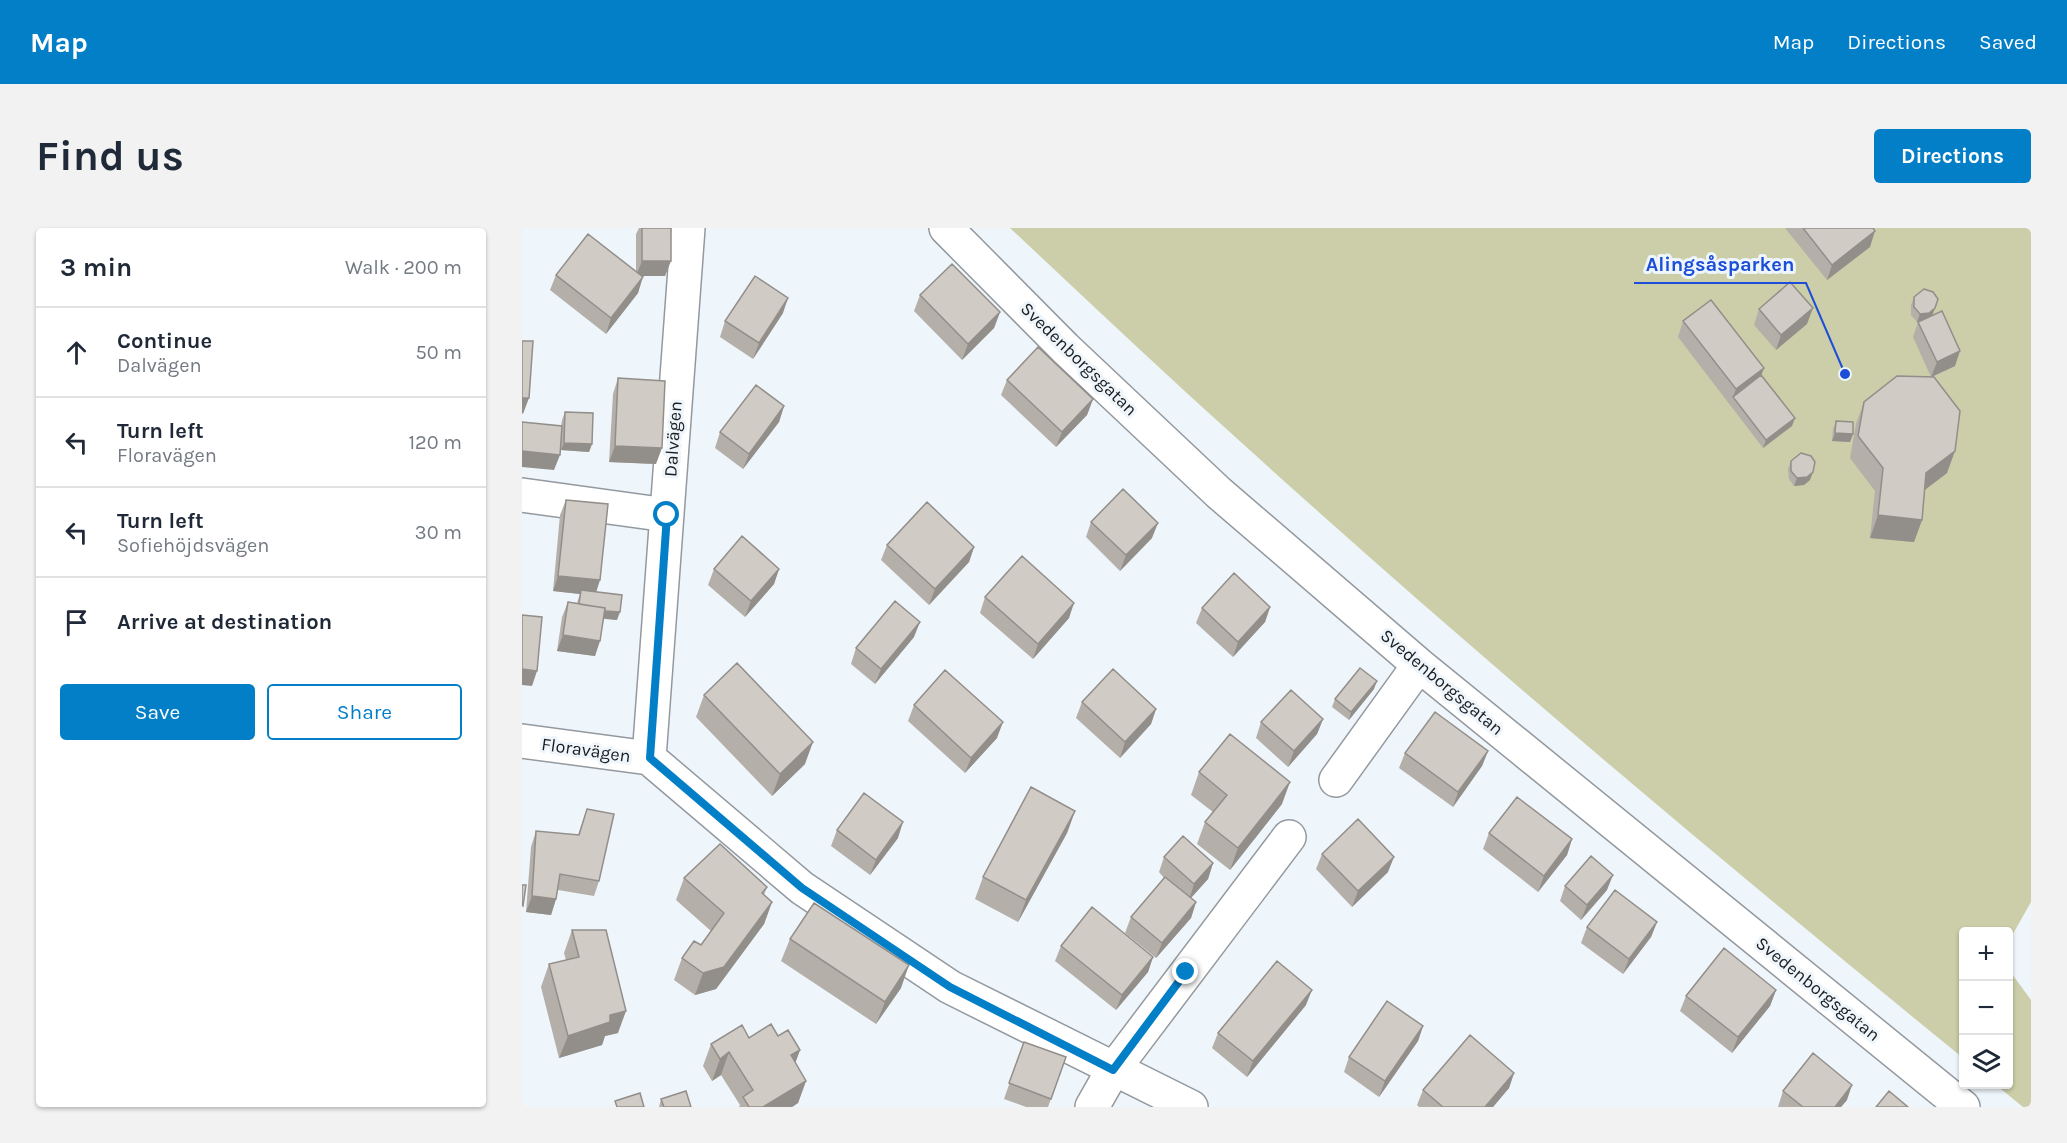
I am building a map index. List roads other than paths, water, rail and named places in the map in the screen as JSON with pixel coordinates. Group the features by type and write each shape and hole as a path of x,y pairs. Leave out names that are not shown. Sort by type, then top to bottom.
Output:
{"street":[{"name":"Dalvägen","path":"650,758 688,228"},
{"name":"Svedenborgsgatan","path":"946,228 1065,348 1219,493 1419,665 1963,1107"},
{"path":"522,495 667,515"},
{"path":"1336,780 1419,665"},
{"name":"Floravägen","path":"522,741 650,758 802,888 950,987 1191,1107"},
{"path":"1092,1107 1113,1070 1289,837"}],"place":[{"name":"Alingsåsparken","path":"1845,374"}]}
